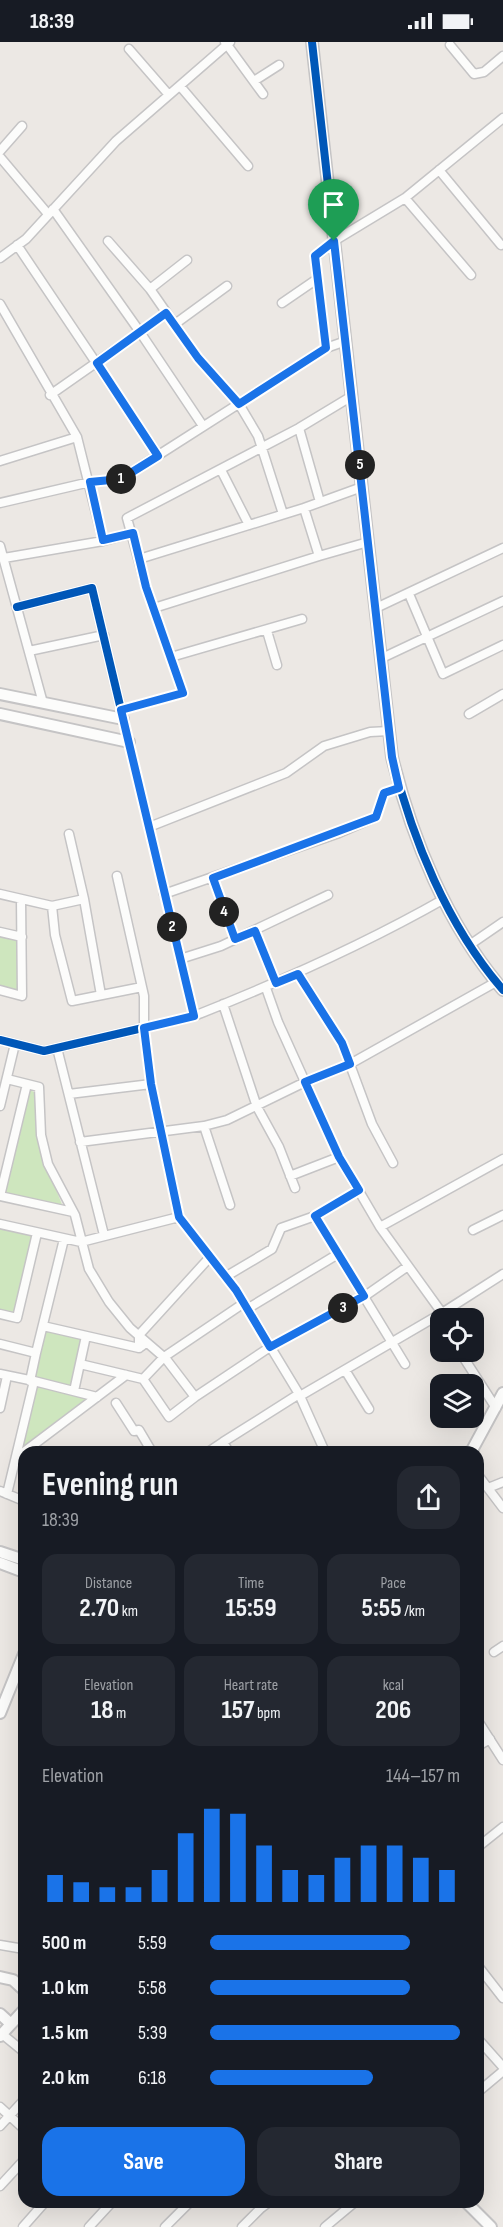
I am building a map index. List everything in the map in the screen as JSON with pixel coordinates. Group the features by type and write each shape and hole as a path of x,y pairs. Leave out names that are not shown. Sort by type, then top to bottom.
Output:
{"street":[{"path":"80,1142 204,1126 227,1120 305,1082 350,1064 500,986 444,899 420,847 399,788 389,731 312,42"},
{"path":"0,258 17,245 50,212 116,141 227,43 263,94"},
{"path":"450,45 474,74 484,72 503,56"},
{"path":"129,49 169,95"},
{"path":"254,81 279,65"},
{"path":"180,86 248,166"},
{"path":"326,348 315,256 334,241 405,198 503,118"},
{"path":"0,151 21,126"},
{"path":"0,157 50,212 140,332 203,426"},
{"path":"439,170 501,245"},
{"path":"405,198 471,275"},
{"path":"108,241 150,289 198,358 239,404 258,436 283,514"},
{"path":"17,245 158,456"},
{"path":"150,289 187,261"},
{"path":"282,303 317,279"},
{"path":"175,324 227,286"},
{"path":"0,304 50,395 77,437 103,540"},
{"path":"50,395 166,313"},
{"path":"0,503 90,482 121,479 326,348 345,341"},
{"path":"0,694 43,703 122,714 183,693 154,609 127,518 160,498 221,470 299,428 352,396"},
{"path":"299,428 320,502"},
{"path":"0,460 77,437"},
{"path":"221,470 249,525"},
{"path":"139,559 304,508 362,487"},
{"path":"304,508 319,556"},
{"path":"4,558 133,533"},
{"path":"154,609 368,542"},
{"path":"0,546 43,703"},
{"path":"376,608 503,549"},
{"path":"17,607 92,588 194,1016"},
{"path":"409,594 441,673 445,674 503,645"},
{"path":"382,658 503,601"},
{"path":"171,657 302,619"},
{"path":"267,631 277,665"},
{"path":"29,651 104,635"},
{"path":"469,714 503,694"},
{"path":"0,714 129,742"},
{"path":"149,827 286,774 324,746 370,732 389,731"},
{"path":"164,894 376,817 384,793 399,788"},
{"path":"69,834 84,899 101,995"},
{"path":"117,876 142,987 151,1084 179,1217 245,1306 299,1395 322,1446"},
{"path":"213,878 235,939"},
{"path":"0,894 52,906 84,899"},
{"path":"180,958 255,931 328,895"},
{"path":"0,990 22,996 21,899"},
{"path":"0,1040 44,1051 194,1016 266,988 375,938 444,899"},
{"path":"52,906 56,935 72,1001 142,987"},
{"path":"471,944 503,922"},
{"path":"255,931 276,983"},
{"path":"0,932 22,937"},
{"path":"298,974 342,1043 372,1124 393,1163"},
{"path":"266,988 278,1022 290,1044 339,1157 380,1227 437,1308"},
{"path":"223,1004 257,1107 279,1147 295,1188"},
{"path":"0,1106 15,1044"},
{"path":"57,1048 104,1235"},
{"path":"7,1079 39,1087 41,1135 48,1164 74,1212 89,1269 109,1302 139,1335 164,1357 195,1397"},
{"path":"27,1084 0,1196 74,1212"},
{"path":"69,1094 151,1084"},
{"path":"204,1126 230,1205"},
{"path":"290,1176 339,1157"},
{"path":"380,1227 503,1159"},
{"path":"225,1277 272,1249 282,1228 315,1216 359,1190"},
{"path":"473,1230 503,1215"},
{"path":"315,1216 405,1364"},
{"path":"0,1224 81,1242 179,1217"},
{"path":"0,1314 16,1318 37,1233"},
{"path":"18,1446 36,1353 64,1239"},
{"path":"143,1379 164,1357 245,1306 338,1254"},
{"path":"139,1348 139,1335 210,1257"},
{"path":"80,1364 143,1379 169,1417 270,1347 364,1296 408,1266"},
{"path":"454,1308 503,1274"},
{"path":"217,1446 299,1395 430,1322"},
{"path":"43,1326 139,1348 148,1343"},
{"path":"74,1391 86,1336"},
{"path":"0,1344 36,1353"},
{"path":"466,1362 496,1408"},
{"path":"345,1370 369,1408"},
{"path":"1,1402 4,1375 97,1397"},
{"path":"32,1446 126,1375"},
{"path":"474,1446 503,1394"},
{"path":"116,1403 134,1431 139,1430 148,1446"},
{"path":"223,1442 226,1446"},
{"path":"18,1448 3,1492 18,1498"},
{"path":"488,1488 503,1482"},
{"path":"484,1483 503,1508"},
{"path":"0,1552 18,1558"},
{"path":"0,1563 18,1570"},
{"path":"494,1652 503,1646"},
{"path":"0,1713 18,1669"},
{"path":"484,1730 503,1760"},
{"path":"484,1742 490,1739"},
{"path":"484,1842 503,1827"},
{"path":"0,1945 18,1948"},
{"path":"484,1974 503,1998"},
{"path":"0,1977 13,1980 18,1985"},
{"path":"3,2026 18,2007"},
{"path":"3,2026 18,2015"},
{"path":"3,2026 18,2045"},
{"path":"484,2046 503,2069 484,2086"},
{"path":"0,2126 18,2106"},
{"path":"0,2107 18,2124"},
{"path":"0,2186 18,2166"},
{"path":"23,2227 40,2208"},
{"path":"91,2226 105,2208"},
{"path":"165,2227 184,2208"},
{"path":"242,2227 259,2208"},
{"path":"325,2227 349,2208"},
{"path":"472,2208 491,2227"}],"green space":[{"path":"0,936 17,940 17,990 0,985"},
{"path":"30,1090 36,1093 39,1147 63,1207 5,1193"},
{"path":"0,1228 32,1236 14,1314 0,1310"},
{"path":"45,1330 83,1339 71,1387 33,1378"},
{"path":"37,1386 88,1398 27,1446 23,1446"}],"cycle path":[{"path":"312,42 392,757 410,819 434,880 465,938 503,990"},
{"path":"0,1040 44,1051 194,1016 92,588 17,607"}],"route":[{"path":"334,241 392,757 399,788 384,793 376,817 339,833 213,878 235,939 255,931 276,983 298,974 342,1043 350,1064 305,1082 339,1157 359,1190 315,1216 364,1296 270,1347 236,1290 179,1217 151,1084 144,1028 194,1016 121,710 183,693 146,587 133,533 103,540 90,482 121,479 158,456 97,363 166,313 198,358 239,404 326,348 315,256 334,241"}]}
